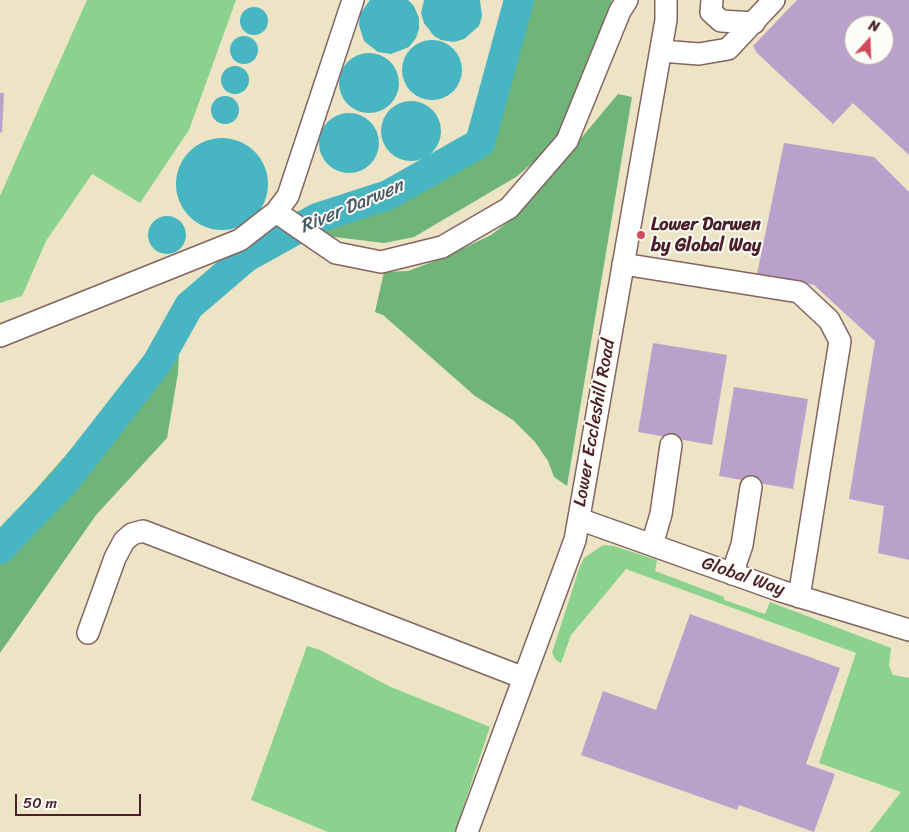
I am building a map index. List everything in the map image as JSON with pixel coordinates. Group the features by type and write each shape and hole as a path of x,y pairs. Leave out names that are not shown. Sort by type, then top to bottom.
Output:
{"street":[{"path":"0,336 240,240 276,212 288,196 353,0"},
{"path":"276,212 302,232 336,253 380,262 442,247 509,208 567,141 620,12 628,0"},
{"name":"Lower Eccleshill Road","path":"467,832 575,540 661,51 666,20 666,0"},
{"path":"712,0 711,12 721,20 754,24"},
{"path":"661,51 699,54 728,49 754,24 774,0"},
{"path":"623,264 798,292 830,320 840,341 799,597"},
{"path":"652,545 661,514 671,445"},
{"path":"732,574 742,546 751,487"},
{"name":"Global Way","path":"579,519 799,597 909,630"},
{"path":"88,633 115,558 124,541 132,534 144,531 524,678"}],"green space":[{"path":"87,0 236,0 189,130 140,203 92,174 46,241 22,296 0,303 0,196"},
{"path":"531,0 612,0 562,128 549,149 516,177 414,237 384,243 327,236 313,226 390,202 489,147"},
{"path":"618,94 632,97 567,486 554,477 548,461 535,442 513,420 475,396 383,315 375,312 384,272 408,271 443,258 491,235 517,215"},
{"path":"179,352 178,373 167,438 96,515 0,653 0,558"},
{"path":"118,396 62,470 0,539 0,530"},
{"path":"603,545 614,546 657,560 655,571 724,597 724,600 765,614 770,602 891,648 889,666 893,675 909,678 909,832 870,832 901,792 819,763 856,653 626,569 571,635 561,663 556,660 552,653 580,566 584,558"},
{"path":"307,646 320,650 391,687 490,727 455,832 328,832 251,800"}],"water":[{"path":"370,0 408,0 414,6 419,18 419,29 416,38 409,47 391,54 378,52 364,41 359,25 360,14"},
{"path":"424,0 480,0 482,16 479,26 464,39 454,42 441,40 434,36 424,23 421,13"},
{"path":"254,7 264,11 268,21 264,31 254,35 244,31 240,21 244,11"},
{"path":"244,36 254,40 258,50 254,60 244,64 234,60 230,50 234,40"},
{"path":"426,40 438,40 449,45 457,53 462,64 460,82 449,95 438,100 426,100 415,95 407,87 402,76 402,64 407,53 415,45"},
{"path":"363,53 375,53 386,58 394,66 399,77 397,95 386,108 375,113 363,113 352,108 344,100 339,89 339,77 344,66 352,58"},
{"path":"235,66 245,70 249,80 245,90 235,94 225,90 221,80 225,70"},
{"path":"225,96 235,100 239,110 235,120 225,124 215,120 211,110 215,100"},
{"path":"405,101 417,101 428,106 436,114 441,125 439,143 428,156 417,161 405,161 394,156 386,148 381,137 381,125 386,114 394,106"},
{"path":"343,113 355,113 366,118 374,126 379,137 377,155 366,168 355,173 343,173 332,168 324,160 319,149 319,137 324,126 332,118"},
{"path":"222,138 240,142 254,152 264,166 268,184 264,202 254,216 240,226 222,230 204,226 190,216 180,202 176,184 180,166 190,152 204,142"},
{"path":"167,216 180,222 186,235 180,248 167,254 154,248 148,235 154,222"}],"building":[{"path":"797,0 909,0 909,155 853,103 833,124 757,53 753,46"},
{"path":"0,93 4,93 2,133 0,132"},
{"path":"784,143 874,157 909,192 909,560 878,553 884,506 849,499 875,341 814,285 757,274"},
{"path":"653,343 727,355 712,445 638,432"},
{"path":"734,387 808,399 793,489 719,476"},
{"path":"690,614 840,668 806,764 835,774 814,832 739,805 737,810 581,755 603,691 656,710"}],"waterway":[{"name":"River Darwen","path":"0,549 65,481 157,363 189,306 245,258 317,218 388,195 480,143 519,0"}],"place":[{"name":"Lower Darwen by Global Way","path":"641,235"}]}
